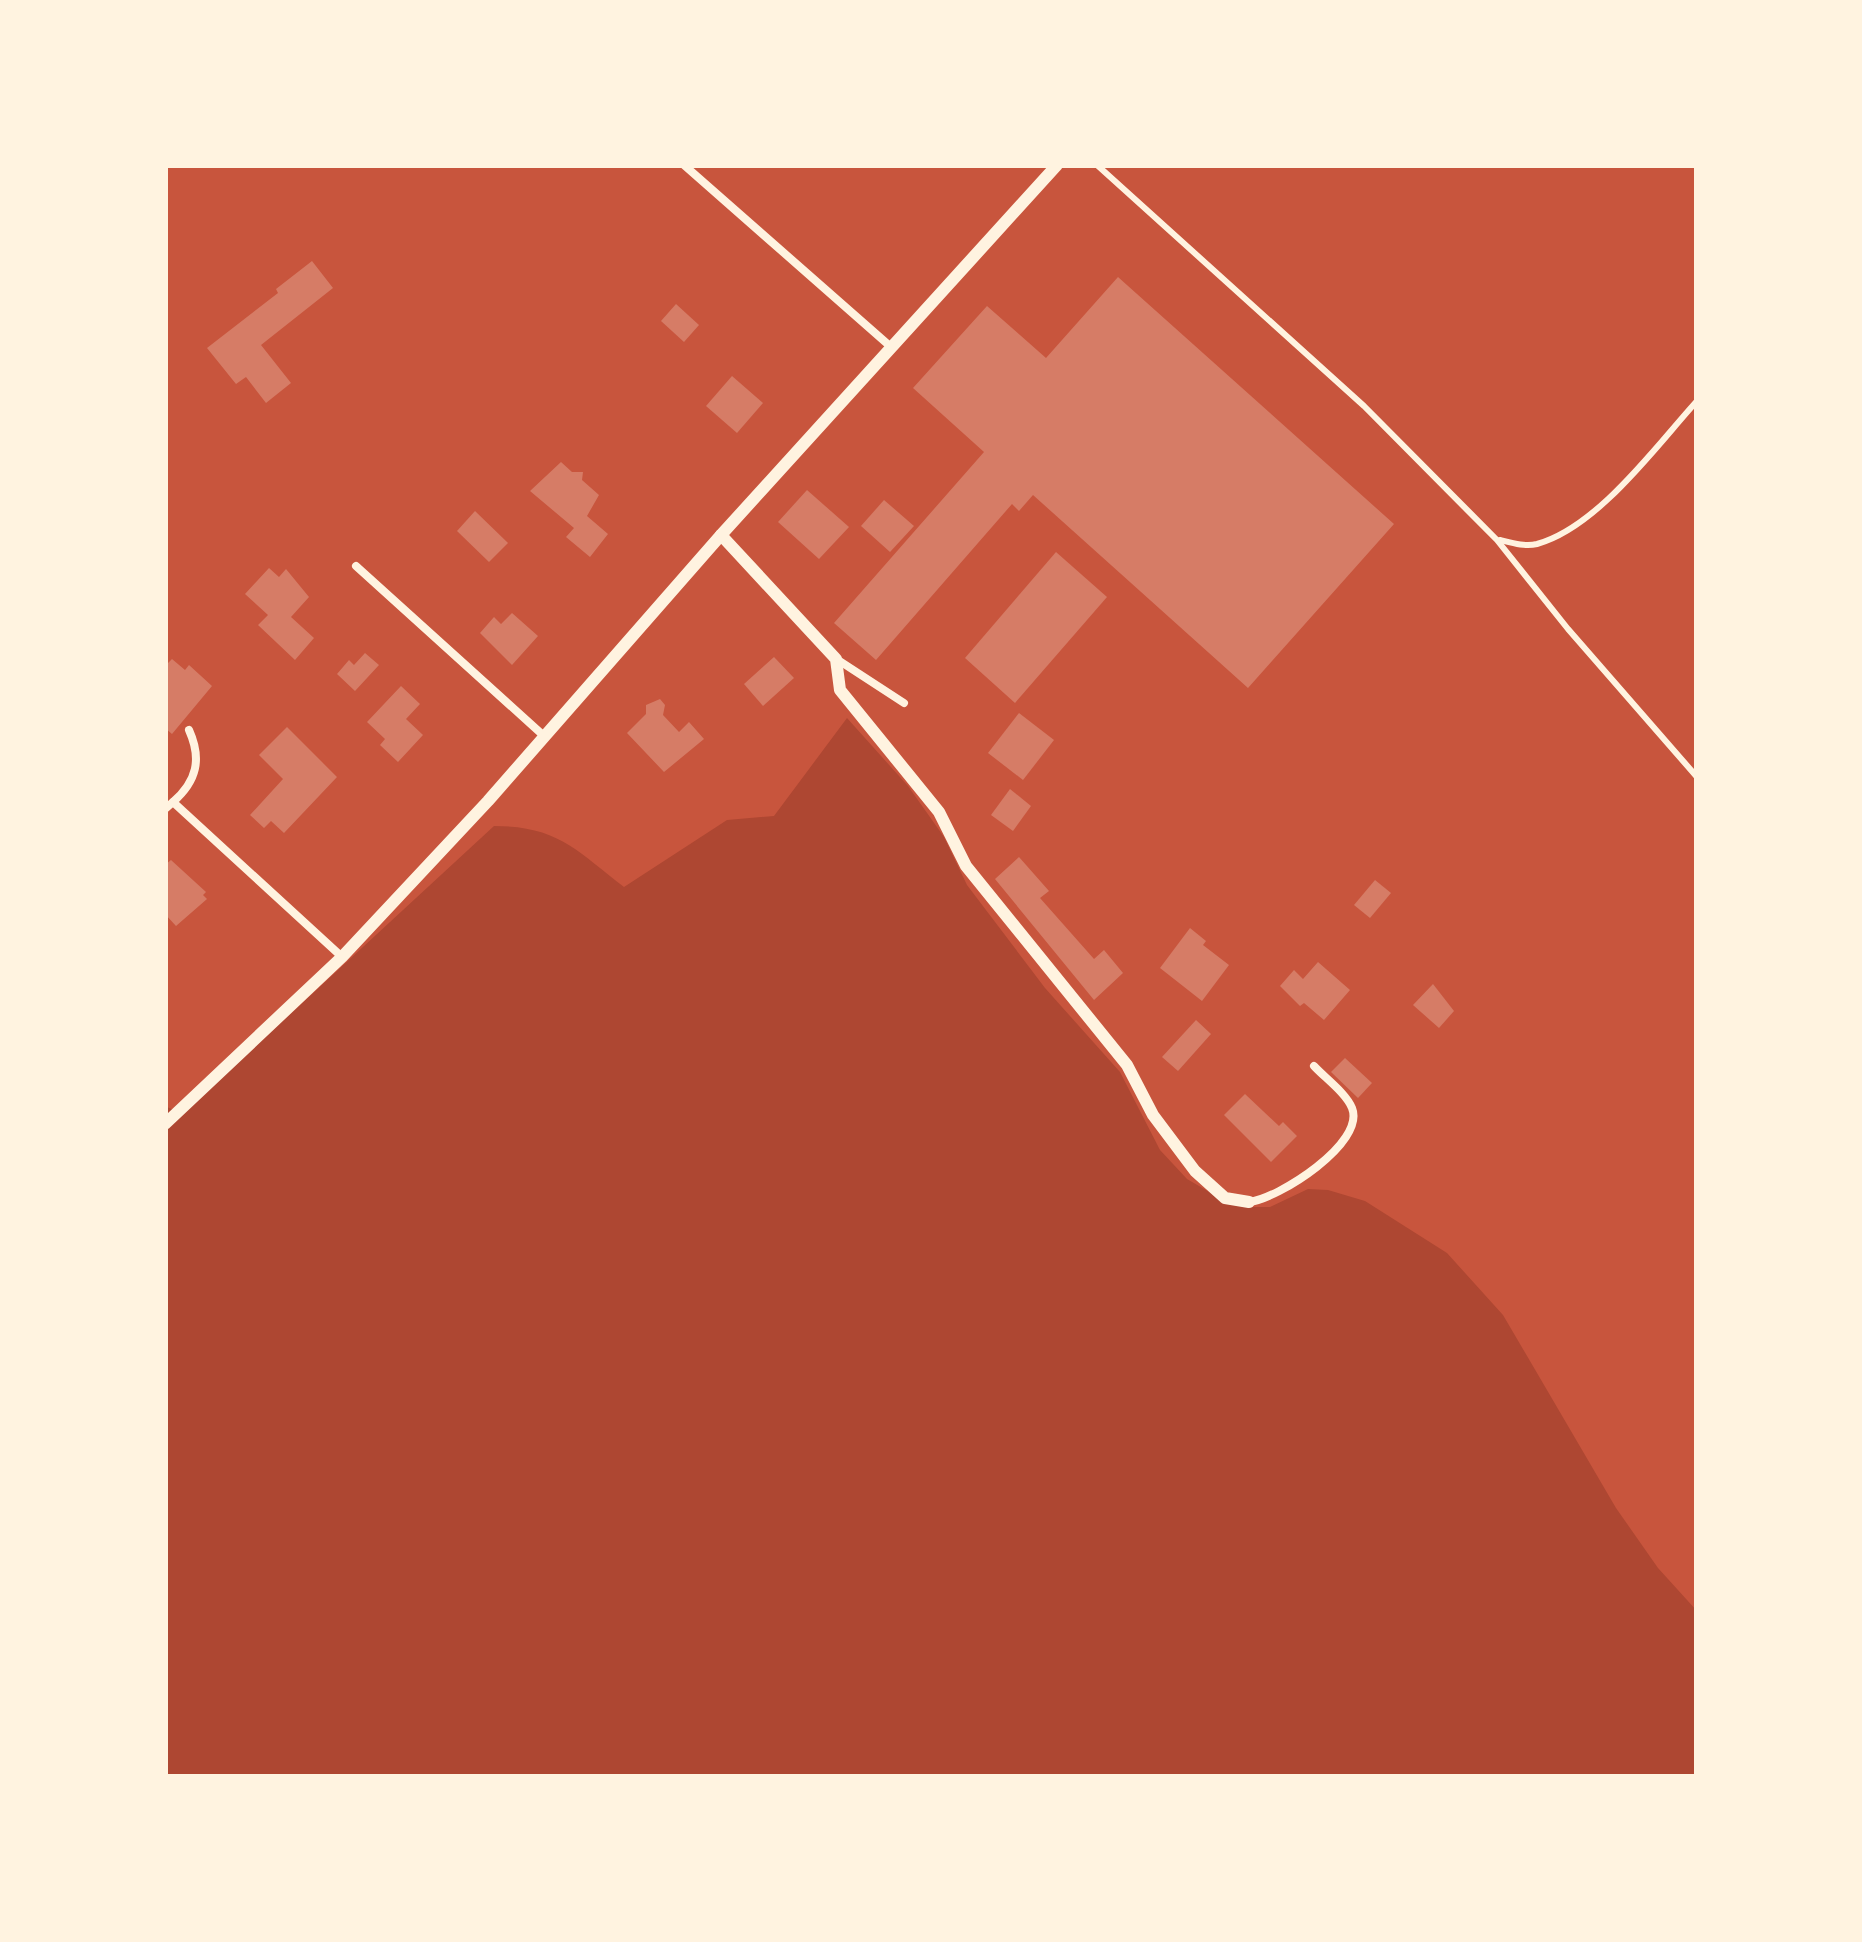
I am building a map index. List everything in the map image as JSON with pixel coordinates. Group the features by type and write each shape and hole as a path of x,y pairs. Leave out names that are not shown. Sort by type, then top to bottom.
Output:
{"street":[{"path":"165,1124 342,957 1057,165"},
{"path":"721,536 836,658 840,689 939,812 967,866 1126,1065 1181,1152 1225,1198 1249,1202"}],"lane":[{"path":"684,165 891,346"},
{"path":"356,566 545,737"},
{"path":"836,658 904,703"},
{"path":"189,730 199,752 191,786 169,806 342,957"},
{"path":"1249,1202 1267,1200 1286,1190 1328,1156 1354,1120 1351,1105 1314,1066"}],"path":[{"path":"1097,165 1364,406 1497,540 1697,777"},
{"path":"1497,540 1533,546 1563,533 1612,494 1697,401"}],"shaded area":[{"path":"847,718 908,786 944,837 967,885 1045,988 1120,1072 1160,1150 1187,1179 1243,1207 1270,1207 1308,1189 1365,1201 1447,1253 1503,1315 1616,1508 1658,1568 1697,1611 1697,1777 165,1777 165,1106 182,1114 494,826 551,836 579,851 624,887 727,820 774,816"}],"building":[{"path":"312,261 333,288 261,345 291,383 266,403 246,377 236,384 207,348"},
{"path":"1118,277 1394,524 1248,688 1033,495 1019,511 1012,504 876,660 834,623 984,452 913,388 987,306 1046,358"},
{"path":"676,304 699,325 684,342 661,321"},
{"path":"732,376 763,403 737,433 706,406"},
{"path":"561,462 572,472 583,472 582,480 599,495 587,516 608,534 590,557 566,537 574,528 530,491"},
{"path":"807,490 849,527 819,559 778,522"},
{"path":"884,500 914,526 890,552 861,526"},
{"path":"475,511 508,543 489,562 457,531"},
{"path":"1056,552 1107,597 1015,703 965,658"},
{"path":"269,568 279,577 286,569 309,597 291,617 314,638 295,660 258,625 268,615 245,594"},
{"path":"512,613 538,636 512,665 480,633 494,617 501,624"},
{"path":"365,653 379,665 355,691 337,674 349,660 354,665"},
{"path":"774,657 794,678 763,706 744,684"},
{"path":"172,659 185,670 189,665 212,686 172,734 165,728 165,666"},
{"path":"401,686 420,704 406,719 423,735 398,762 380,745 385,739 367,722"},
{"path":"660,699 665,705 663,715 679,732 689,722 704,739 664,772 627,733 646,714 646,705"},
{"path":"1019,713 1054,740 1023,780 988,753"},
{"path":"287,727 337,777 284,833 271,821 264,828 250,815 283,779 259,755"},
{"path":"1010,789 1031,806 1013,831 991,815"},
{"path":"1019,857 1049,891 1040,898 1094,959 1104,950 1123,973 1094,1000 995,879"},
{"path":"171,860 206,892 207,899 176,926 165,914 165,865"},
{"path":"1375,880 1391,893 1370,918 1354,905"},
{"path":"1190,928 1229,965 1202,1001 1160,968"},
{"path":"1318,962 1350,990 1324,1020 1280,986 1294,970 1303,979"},
{"path":"1433,984 1454,1011 1439,1028 1413,1005"},
{"path":"1196,1020 1211,1034 1178,1071 1162,1057"},
{"path":"1345,1058 1372,1083 1358,1098 1331,1072"},
{"path":"1245,1094 1297,1136 1271,1162 1224,1115"}]}
